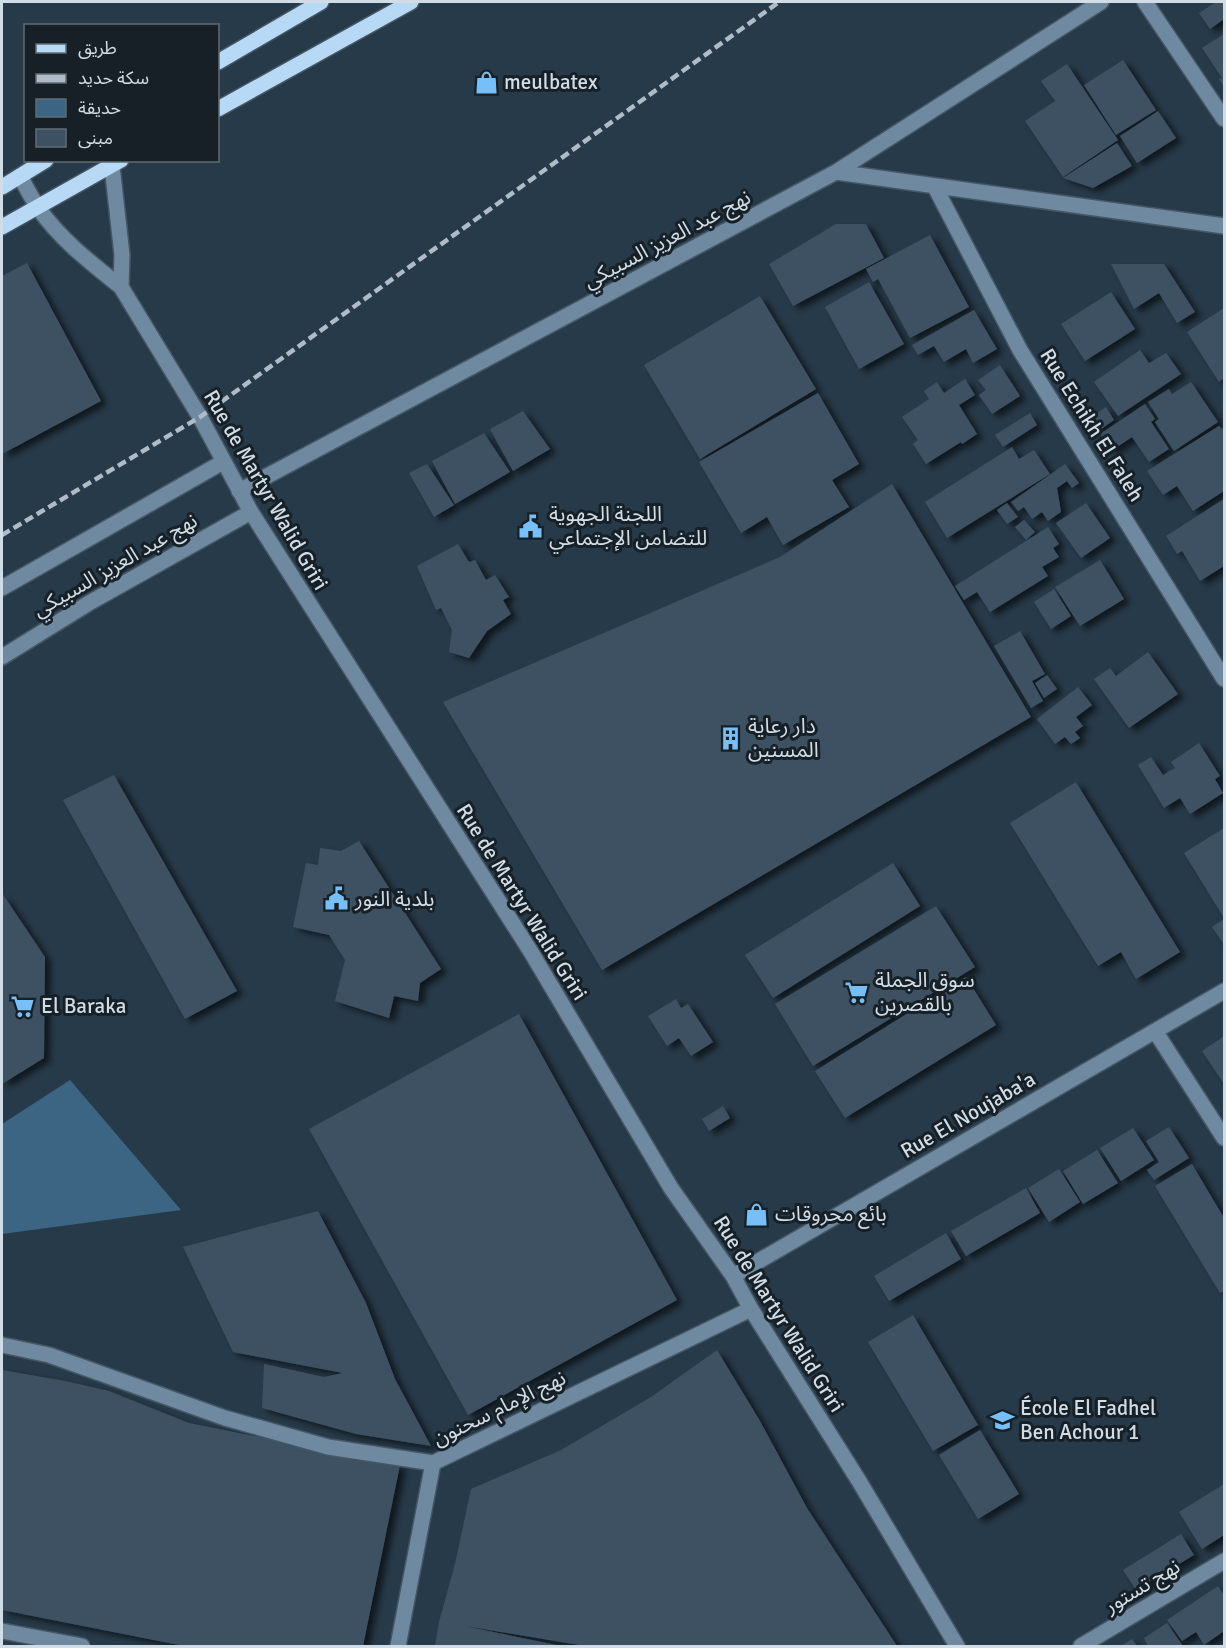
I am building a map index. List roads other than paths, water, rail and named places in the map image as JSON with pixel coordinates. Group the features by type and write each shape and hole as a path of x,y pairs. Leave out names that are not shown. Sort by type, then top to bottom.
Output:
{"main road":[{"path":"219,61 321,2"},
{"path":"219,108 411,2"},
{"path":"2,187 43,162"},
{"path":"2,226 114,162"}],"street":[{"name":"نهج عبد العزيز السبيكي","path":"239,490 836,172 1101,2"},
{"path":"1145,2 1224,119"},
{"path":"114,162 122,255 121,287"},
{"path":"836,172 1224,226"},
{"path":"20,176 38,207 55,229 80,254 121,287"},
{"name":"Rue Echikh El Faleh","path":"935,187 1020,350 1224,679"},
{"name":"Rue de Martyr Walid Griri","path":"121,287 200,417 251,512 531,952 671,1188 733,1276 859,1481 957,1647"},
{"name":"نهج عبد العزيز السبيكي","path":"2,588 223,462"},
{"name":"نهج عبد العزيز السبيكي","path":"2,657 89,603 251,512"},
{"name":"Rue El Noujaba'a","path":"733,1276 1224,992"},
{"path":"1155,1031 1224,1138"},
{"name":"نهج الإمام سحنون","path":"398,1647 433,1463 751,1308"},
{"path":"2,1345 48,1355 225,1418 328,1447 433,1463"},
{"name":"نهج تستور","path":"1081,1647 1224,1561"},
{"path":"2,1631 82,1647"}],"railway":[{"path":"2,535 200,417 779,2"}],"place":[{"name":"meulbatex","path":"486,82"},
{"name":"اللجنة الجهوية للتضامن الإجتماعي","path":"531,526"},
{"name":"دار رعاية المسنين","path":"730,738"},
{"name":"بلدية النور","path":"337,899"},
{"name":"سوق الجملة بالقصرين","path":"857,992"},
{"name":"El Baraka","path":"23,1006"},
{"name":"بائع محروقات","path":"757,1214"},
{"name":"École El Fadhel Ben Achour 1","path":"1002,1420"}]}
